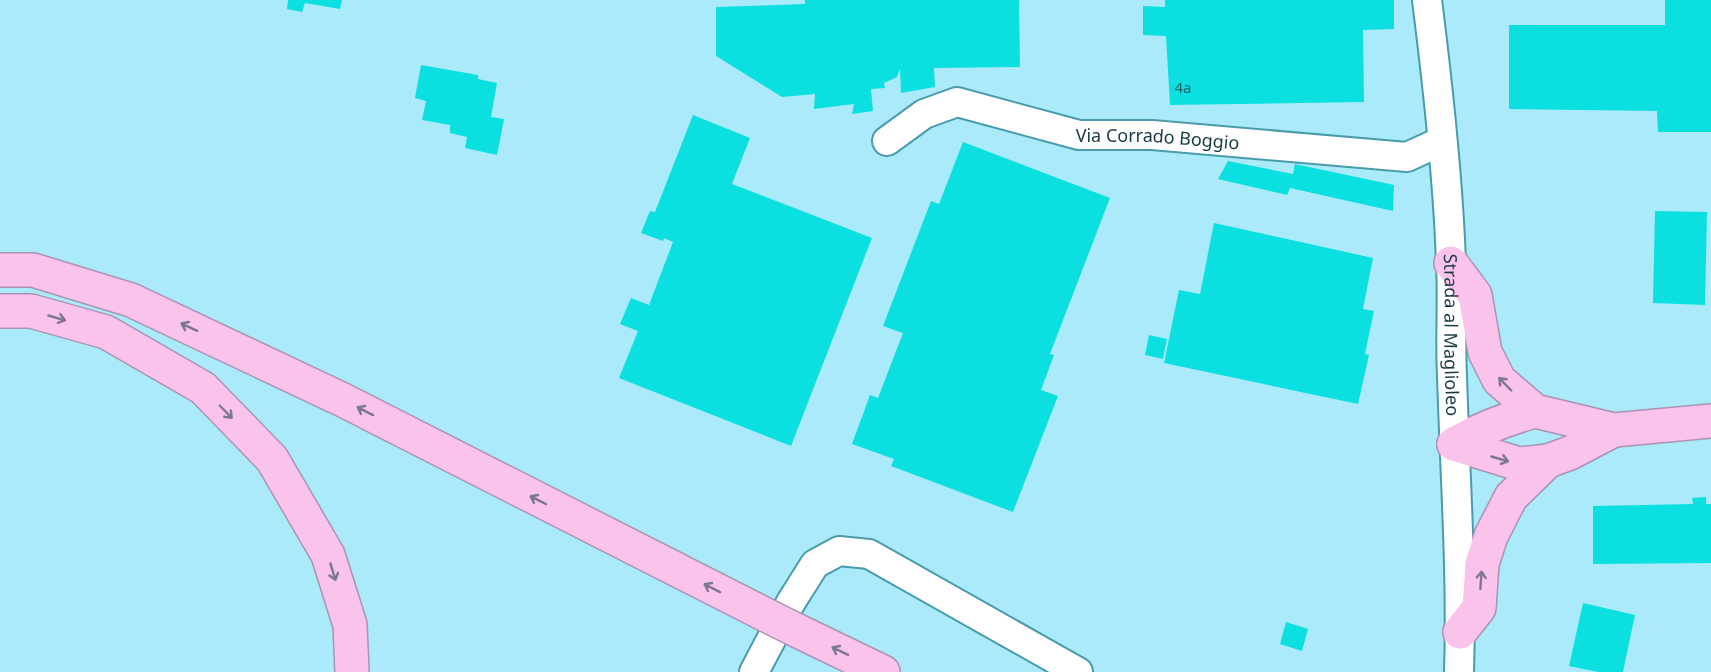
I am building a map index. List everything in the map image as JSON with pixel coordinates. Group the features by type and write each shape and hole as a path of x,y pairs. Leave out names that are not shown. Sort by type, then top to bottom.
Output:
{"highway":[{"path":"1451,263 1475,295 1485,352 1499,380 1534,411"},
{"path":"0,270 33,270 131,300 343,400 883,672"},
{"path":"0,311 31,311 106,332 203,388 211,396 272,459 328,555 350,625 352,672"},
{"path":"1454,444 1480,429 1534,411 1614,430 1711,421"},
{"path":"1454,444 1519,464 1548,461 1570,453 1614,430"},
{"path":"1460,632 1479,608 1482,564 1491,536 1511,497 1548,461"}],"street":[{"name":"Strada al Maglioleo","path":"1427,0 1442,141 1451,263 1451,375 1460,632 1459,672"},
{"name":"Via Corrado Boggio","path":"887,141 924,114 957,102 1079,135 1152,135 1407,157 1442,141"},
{"path":"754,672 791,602 815,564 839,551 869,554 1078,672"}],"building":[{"path":"288,0 342,0 340,9 305,3 302,12 287,9"},
{"path":"805,0 1019,0 1020,67 934,68 935,87 901,93 900,69 897,77 884,83 885,88 871,89 873,111 852,114 854,104 814,109 815,94 782,97 716,56 716,7 805,4"},
{"path":"1165,0 1394,0 1394,29 1363,30 1364,102 1170,105 1166,36 1143,35 1143,6 1165,7"},
{"path":"1665,0 1711,0 1711,132 1658,132 1657,111 1509,109 1509,25 1665,25"},
{"path":"421,65 478,75 478,79 497,83 491,117 504,119 497,155 465,148 467,137 450,133 450,125 422,120 426,101 415,98"},
{"path":"693,115 750,138 732,184 872,238 791,446 619,378 638,331 620,324 631,298 649,305 673,242 641,233 650,211 655,212"},
{"path":"963,142 1110,198 1050,354 1054,355 1041,390 1058,396 1013,512 891,466 894,459 852,444 870,395 878,398 903,333 883,326 931,201 939,204"},
{"path":"1228,161 1293,174 1295,164 1394,185 1393,211 1290,188 1287,195 1218,179"},
{"path":"1655,211 1707,212 1705,305 1653,303"},
{"path":"1214,223 1373,258 1363,309 1374,311 1365,354 1369,355 1358,404 1164,363 1179,290 1200,294"},
{"path":"1149,335 1167,339 1163,359 1145,355"},
{"path":"1706,497 1706,504 1711,504 1711,563 1593,564 1593,506 1693,504 1692,498"},
{"path":"1583,603 1635,615 1623,672 1598,672 1569,666"},
{"path":"1286,622 1308,629 1302,651 1280,644"}]}
